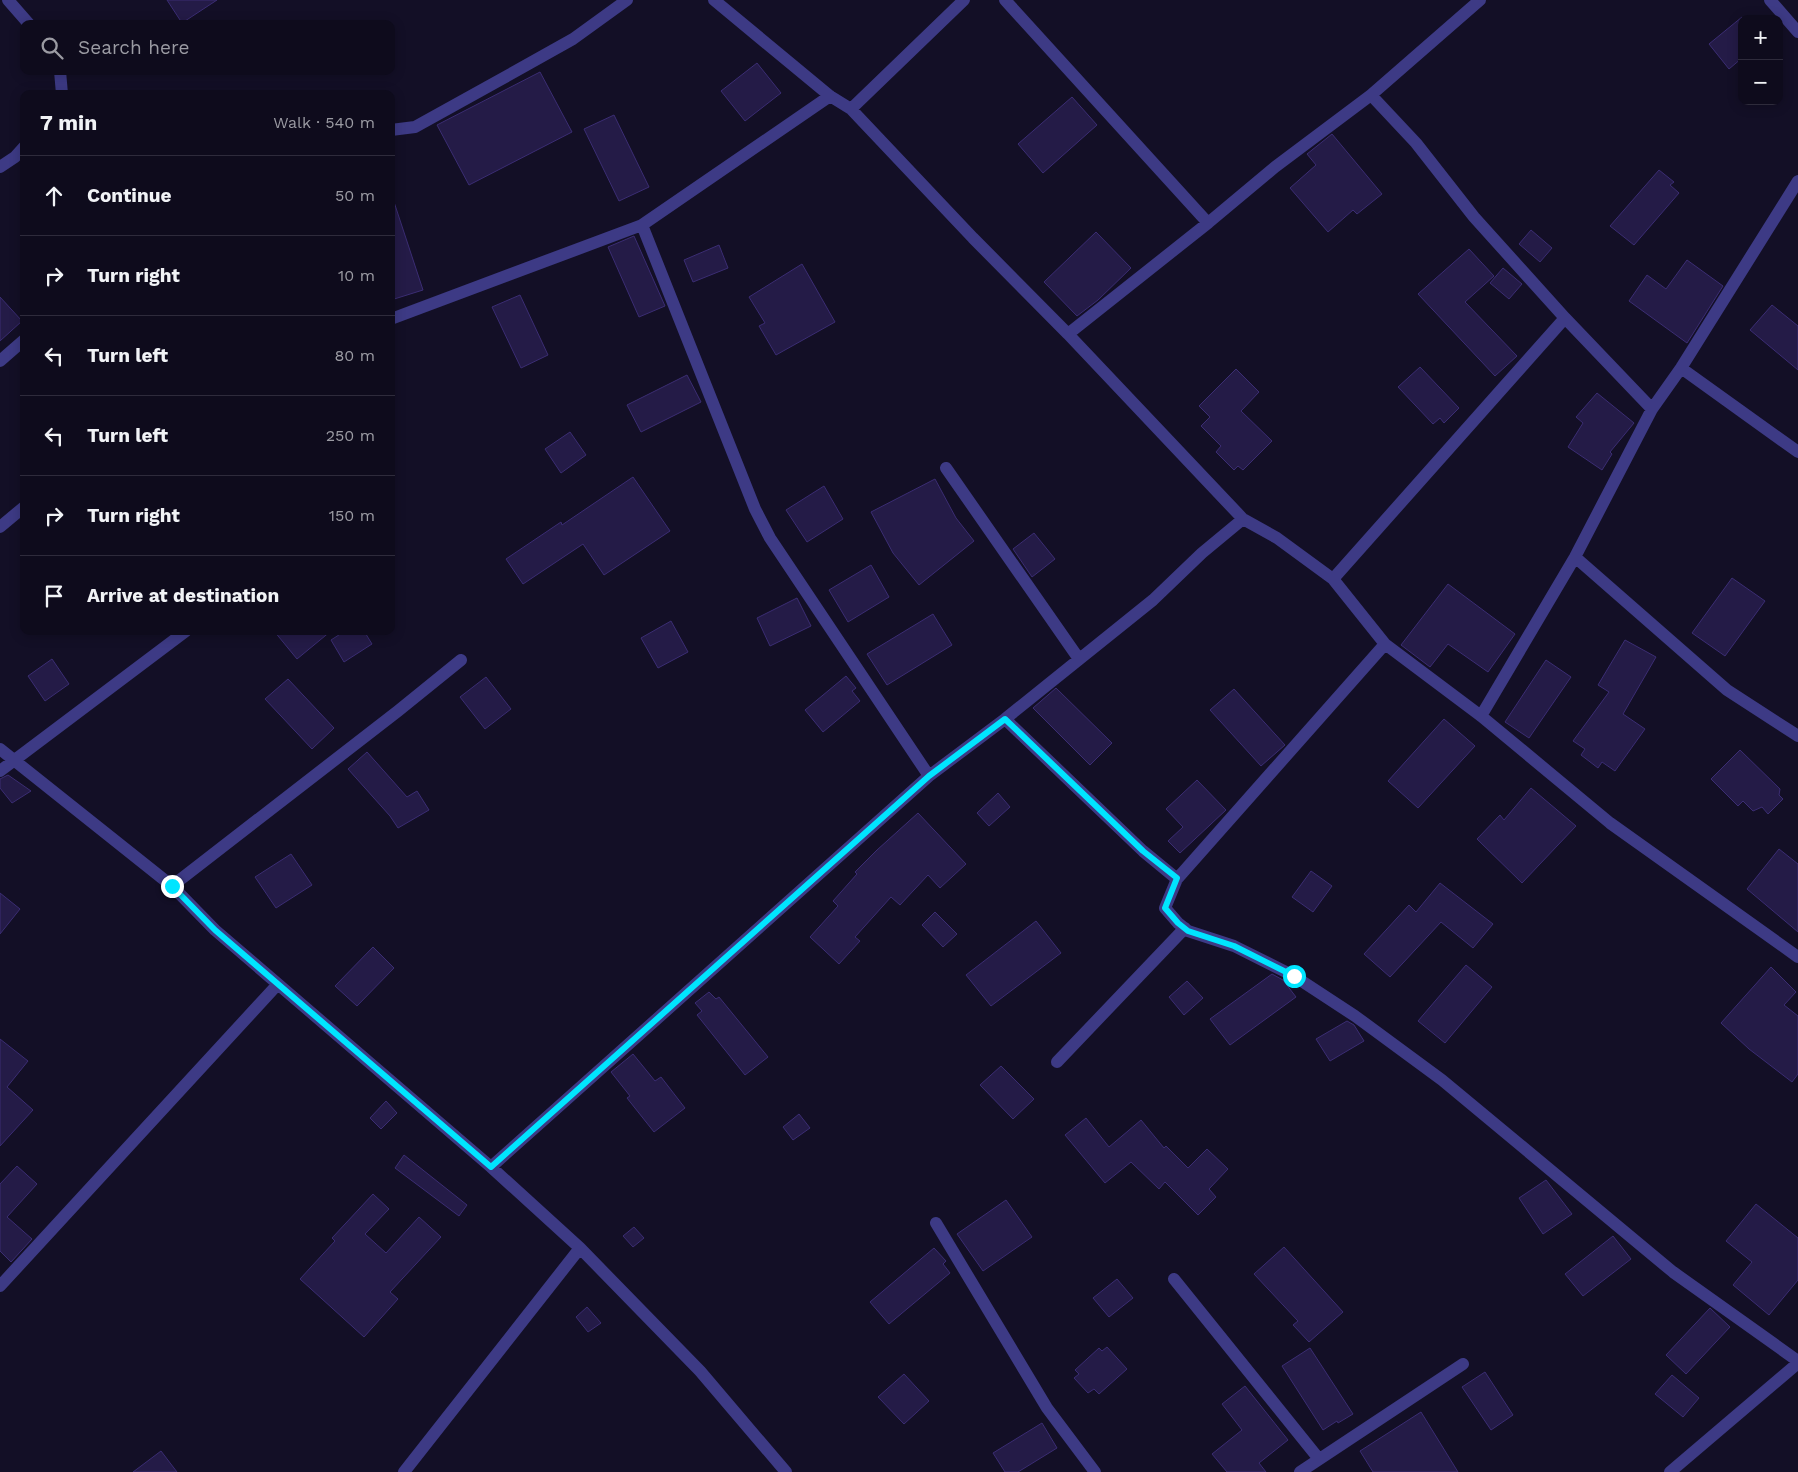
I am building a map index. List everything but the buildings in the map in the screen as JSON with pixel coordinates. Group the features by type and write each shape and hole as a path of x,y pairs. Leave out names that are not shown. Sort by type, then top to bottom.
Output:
{"street":[{"path":"8,0 26,20"},
{"path":"395,129 414,127 490,86 573,39 627,0"},
{"path":"714,0 730,4 830,96 851,109 1243,519 1277,538 1333,579 1385,644 1481,716 1610,823 1798,956"},
{"path":"851,109 964,0"},
{"path":"1005,0 1208,223"},
{"path":"1068,334 1208,223 1275,167 1371,95 1480,0"},
{"path":"1770,0 1798,32"},
{"path":"60,75 62,90"},
{"path":"1371,95 1416,143 1474,217 1565,318 1652,409"},
{"path":"395,318 642,225 830,96"},
{"path":"0,167 20,151"},
{"path":"1481,716 1575,558 1652,409 1797,186"},
{"path":"642,225 755,509 770,538 929,776"},
{"path":"1333,579 1565,318"},
{"path":"0,361 20,344"},
{"path":"1680,368 1798,452"},
{"path":"946,468 1079,659"},
{"path":"0,527 20,511"},
{"path":"491,1167 929,776 1005,719 1153,600 1202,553 1243,519"},
{"path":"1575,558 1727,690 1798,736"},
{"path":"0,771 181,635"},
{"path":"1385,644 1177,878 1165,908 1185,928 1234,946 1294,976 1355,1016 1442,1080 1673,1272 1798,1362 1670,1472"},
{"path":"172,886 461,660"},
{"path":"1005,719 1143,851 1177,878"},
{"path":"0,749 172,886 215,930 491,1167 580,1248 700,1371 786,1472"},
{"path":"1057,1062 1185,928"},
{"path":"0,1286 278,984"},
{"path":"936,1224 1047,1408 1095,1472"},
{"path":"404,1472 580,1248"},
{"path":"1174,1279 1319,1459"},
{"path":"1300,1472 1463,1364"}],"route":[{"path":"172,886 215,930 491,1167 929,776 1005,719 1143,851 1177,878 1165,908 1178,923 1188,931 1234,946 1294,976"}]}
